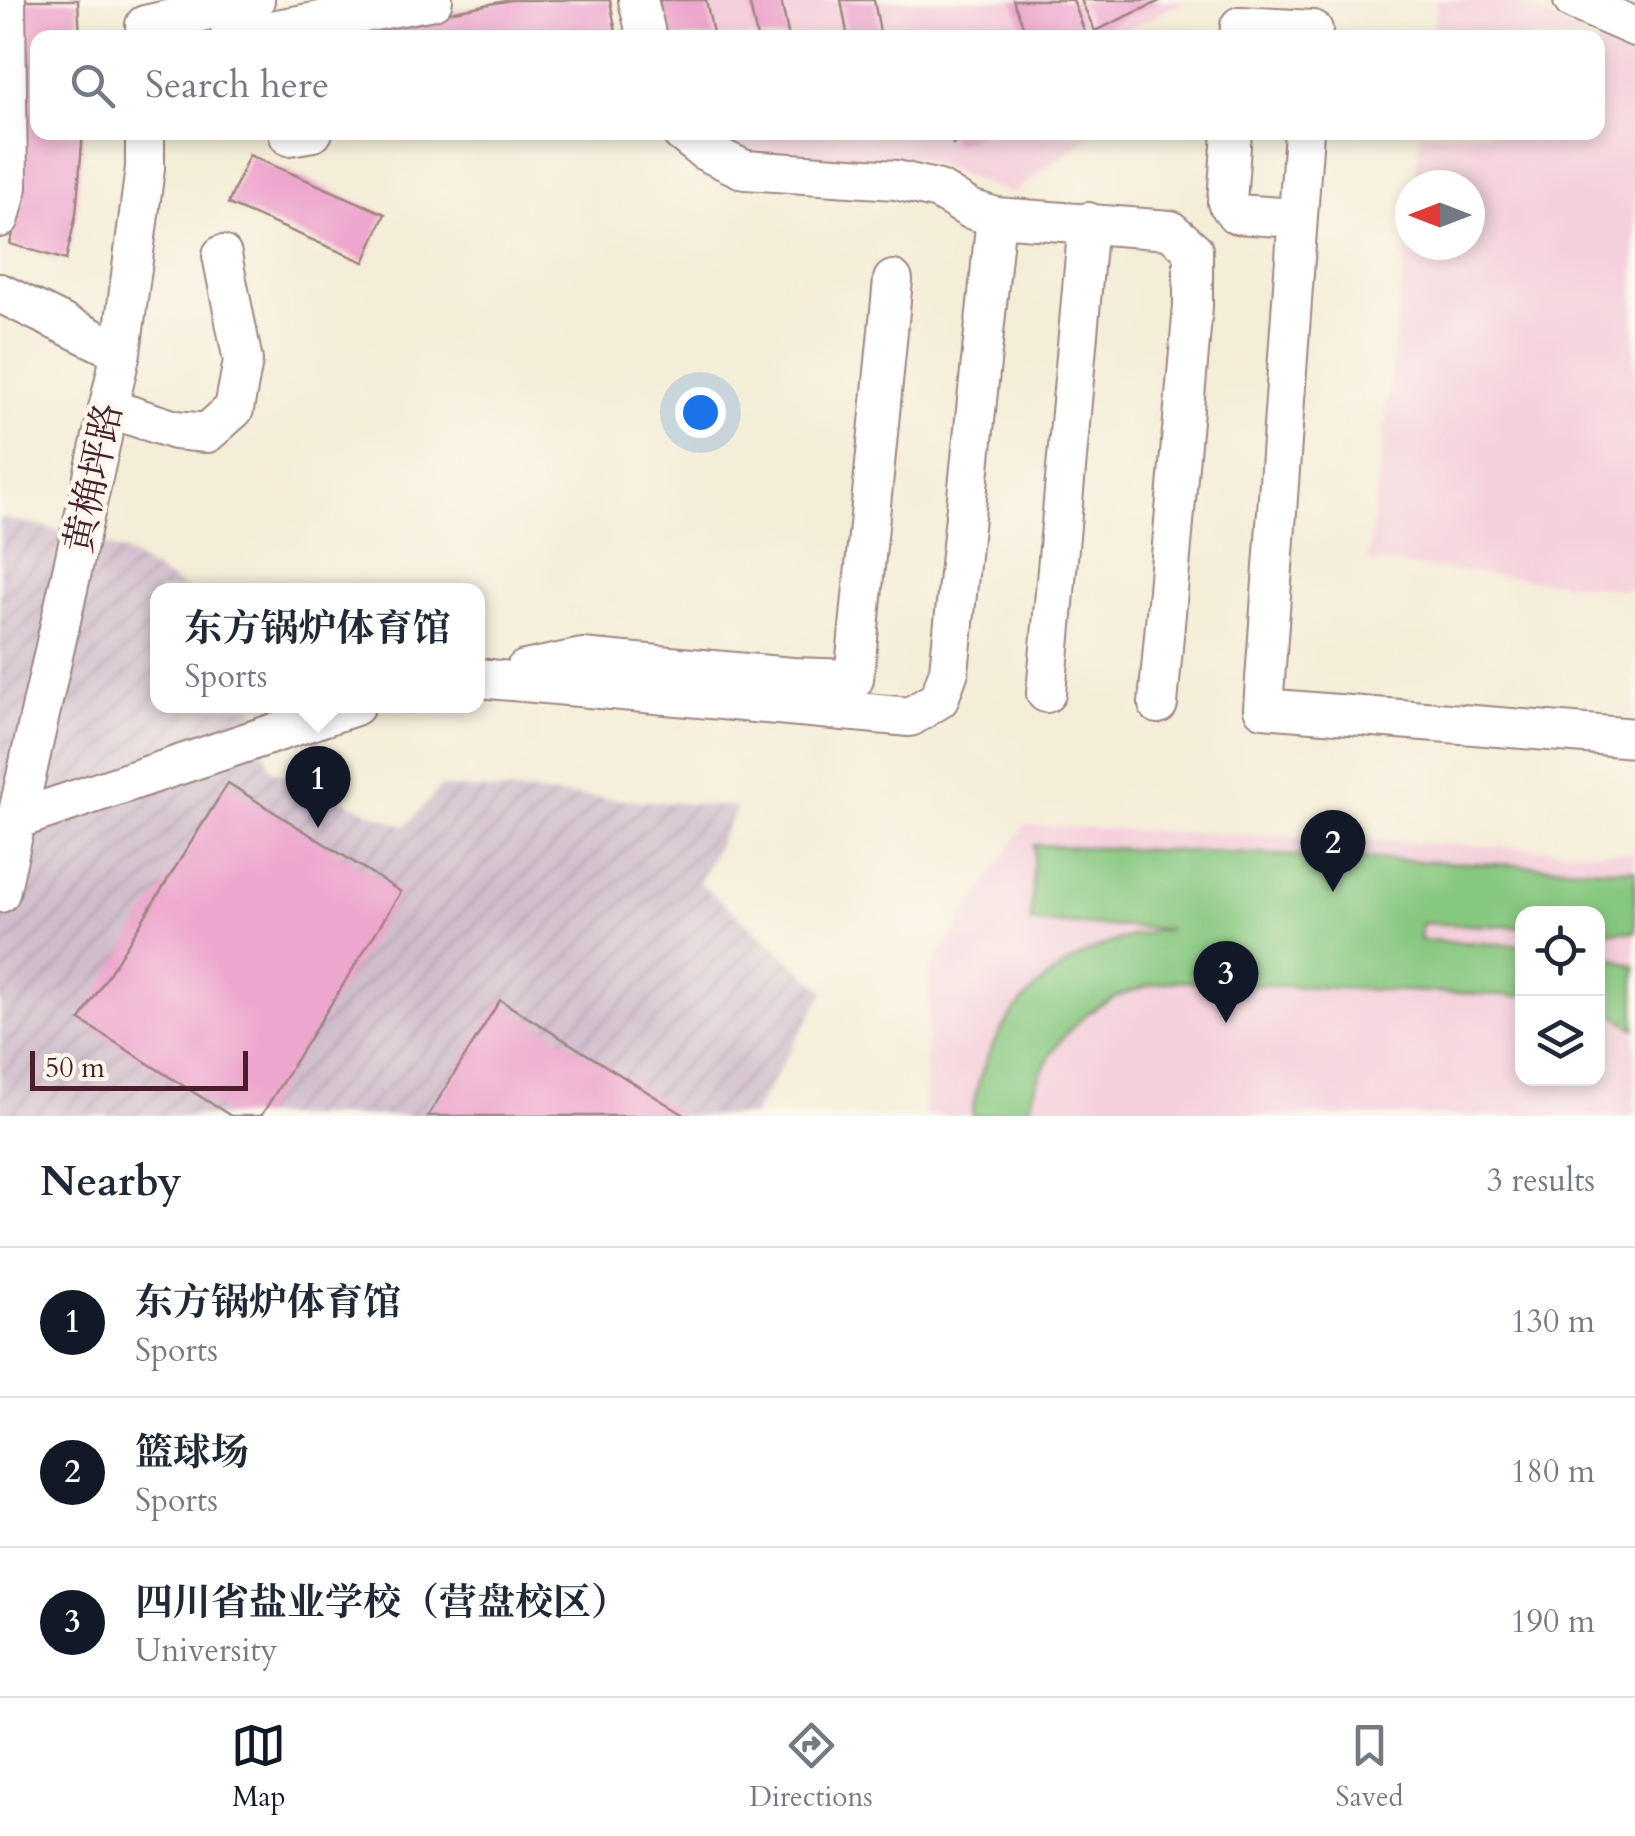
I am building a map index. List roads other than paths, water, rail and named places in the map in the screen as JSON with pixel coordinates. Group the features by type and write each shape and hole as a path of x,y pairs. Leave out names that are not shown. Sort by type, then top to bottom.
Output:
{"street":[{"path":"0,218 8,187 6,0"},
{"path":"144,21 256,0"},
{"path":"272,30 433,0"},
{"path":"638,0 645,30"},
{"path":"1573,0 1635,27"},
{"path":"1240,30 1240,26 1312,23"},
{"name":"黄桷坪路","path":"0,894 121,352 146,168 146,140"},
{"path":"691,140 745,170 896,180 938,190 996,217 1170,230 1192,250 1192,306 1158,704"},
{"path":"1231,140 1227,202 1236,214 1296,218"},
{"path":"1303,140 1264,708 1635,738"},
{"path":"485,678 910,718 938,699 949,672 996,217"},
{"path":"1046,693 1088,222"},
{"path":"108,408 175,430 207,433 234,409 243,361 222,256"},
{"path":"485,677 582,658 792,677 854,678 893,280"},
{"path":"0,293 121,352"},
{"path":"18,819 334,713"}],"place":[{"name":"东方锅炉体育馆","path":"318,828"},
{"name":"篮球场","path":"1333,892"},
{"name":"四川省盐业学校（营盘校区）","path":"1226,1023"}]}
